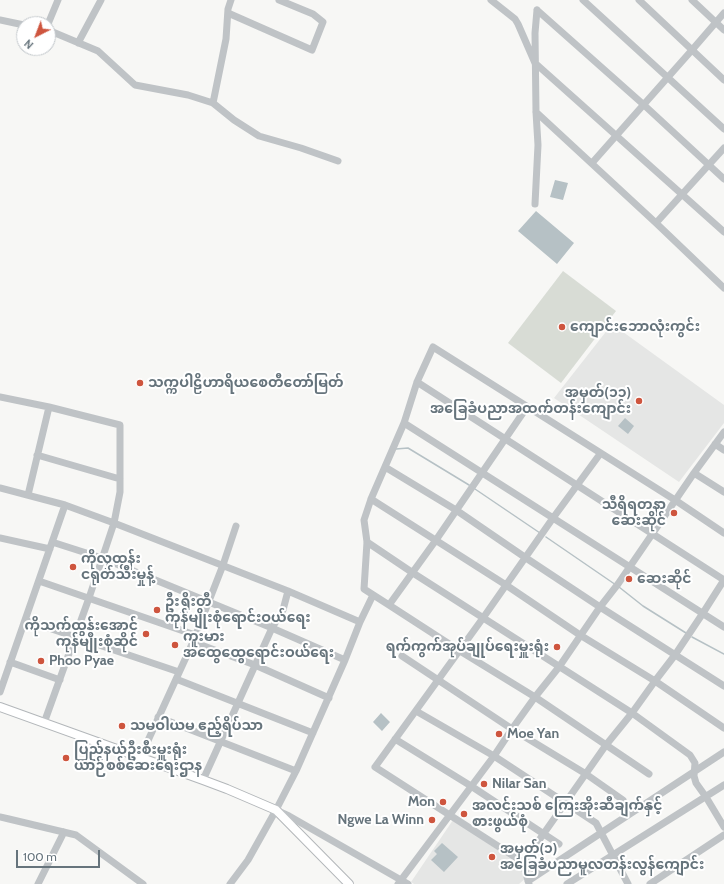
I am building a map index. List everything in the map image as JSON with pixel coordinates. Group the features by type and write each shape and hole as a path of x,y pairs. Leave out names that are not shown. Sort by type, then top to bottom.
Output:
{"main road":[{"path":"0,707 203,780 276,810 349,884"}],"street":[{"path":"51,16 58,0"},
{"path":"78,43 101,0"},
{"path":"213,103 226,39 228,13 231,0"},
{"path":"228,13 312,50 323,22 313,14 280,0"},
{"path":"491,0 515,19 535,63 724,232"},
{"path":"583,0 724,129"},
{"path":"639,0 724,80"},
{"path":"692,0 724,30"},
{"path":"535,204 538,145 535,63 537,10 644,104 724,179"},
{"path":"592,163 724,13"},
{"path":"0,20 16,23"},
{"path":"56,33 98,51 135,85 188,95 213,103 234,120 259,136 301,148 338,161"},
{"path":"536,112 722,283"},
{"path":"656,223 724,148"},
{"path":"649,774 535,697 364,589 367,542 364,520 384,467 404,423 417,382 433,347 724,533"},
{"path":"417,382 724,580 675,655 606,745 523,863 528,882 724,752"},
{"path":"0,397 50,407 120,425 120,492 114,523 44,723"},
{"path":"28,495 50,407"},
{"path":"368,604 386,603 413,573 527,407"},
{"path":"404,423 724,627"},
{"path":"399,882 494,756 535,697 559,667 600,607 617,586 674,500 724,432"},
{"path":"715,444 724,450"},
{"path":"532,868 376,768 376,766 600,454"},
{"path":"37,455 120,479"},
{"path":"384,467 456,510 600,607 724,686"},
{"path":"694,472 724,492"},
{"path":"0,488 65,505 114,523 288,590 360,622"},
{"path":"371,499 506,585 580,636 655,681 724,728"},
{"path":"0,692 65,505"},
{"path":"140,758 194,639 223,565 236,526"},
{"path":"0,538 51,545 102,558 272,628 345,660"},
{"path":"367,542 632,713 690,756 695,763 694,776 696,783 724,827"},
{"path":"39,581 89,598 194,639 329,698"},
{"path":"203,780 272,628 283,610 288,590"},
{"path":"230,884 248,860 296,771 373,595"},
{"path":"25,620 74,636 178,676 238,704 313,733"},
{"path":"402,656 512,729 586,774 623,800"},
{"path":"10,662 60,680"},
{"path":"416,711 494,756 596,823 628,884"},
{"path":"158,717 296,771"},
{"path":"395,740 471,786 559,844"},
{"path":"567,884 724,785"},
{"path":"276,810 289,816 399,882 408,884"},
{"path":"0,817 76,835 143,884"},
{"path":"41,883 64,832"},
{"path":"650,884 724,835"}],"shaded area":[{"path":"555,180 568,183 563,200 550,197"},
{"path":"536,211 574,243 557,264 518,231"},
{"name":"ကျောင်းဘောလုံးကွင်း","path":"563,271 616,311 561,383 508,343"},
{"name":"အမှတ်(၁၁) အခြေခံပညာအထက်တန်းကျောင်း","path":"612,324 724,405 724,423 679,482 554,398"},
{"path":"625,418 634,426 628,434 618,426"},
{"path":"381,713 390,722 382,731 373,722"},
{"path":"453,820 532,873 519,884 414,884 411,882"},
{"path":"442,843 458,857 444,872 431,860 437,854 434,851"}],"waterway":[{"path":"396,449 408,448 469,485"},
{"path":"475,489 540,533"},
{"path":"546,537 616,585"},
{"path":"619,587 643,606 686,633"},
{"path":"692,637 724,654"}],"place":[{"name":"ကျောင်းဘောလုံးကွင်း","path":"562,327"},
{"name":"သက္ကပါဠိဟာရိယစေတီတော်မြတ်","path":"140,383"},
{"name":"အမှတ်(၁၁) အခြေခံပညာအထက်တန်းကျောင်း","path":"639,401"},
{"name":"သီရိရတနာ ဆေးဆိုင်","path":"674,513"},
{"name":"ကိုလှထွန်း ငရုတ်သီးမှုန့်","path":"73,567"},
{"name":"ဆေးဆိုင်","path":"629,579"},
{"name":"ဦးရှိုးတီ ကုန်မျိုးစုံရောင်းဝယ်ရေး","path":"157,610"},
{"name":"ကိုသက်ထွန်းအောင် ကုန်မျိုးစုံဆိုင်","path":"146,634"},
{"name":"ကူးမား အထွေထွေရောင်းဝယ်ရေး","path":"175,645"},
{"name":"ရက်ကွက်အုပ်ချုပ်ရေးမှူးရုံး","path":"557,647"},
{"name":"Phoo Pyae","path":"41,661"},
{"name":"သမဝါယမ ဧည့်ရိပ်သာ","path":"122,726"},
{"name":"Moe Yan","path":"499,734"},
{"name":"ပြည်နယ်ဦးစီးမှူးရုံး ယာဉ်စစ်ဆေးရေးဌာန","path":"66,758"},
{"name":"Nilar San","path":"484,784"},
{"name":"Mon","path":"443,802"},
{"name":"အလင်းသစ် ကြေးအိုးဆီချက်နှင့် စားဖွယ်စုံ","path":"464,814"},
{"name":"Ngwe La Winn","path":"432,820"},
{"name":"အမှတ်(၁) အခြေခံပညာမူလတန်းလွန်ကျောင်း","path":"492,857"}]}
